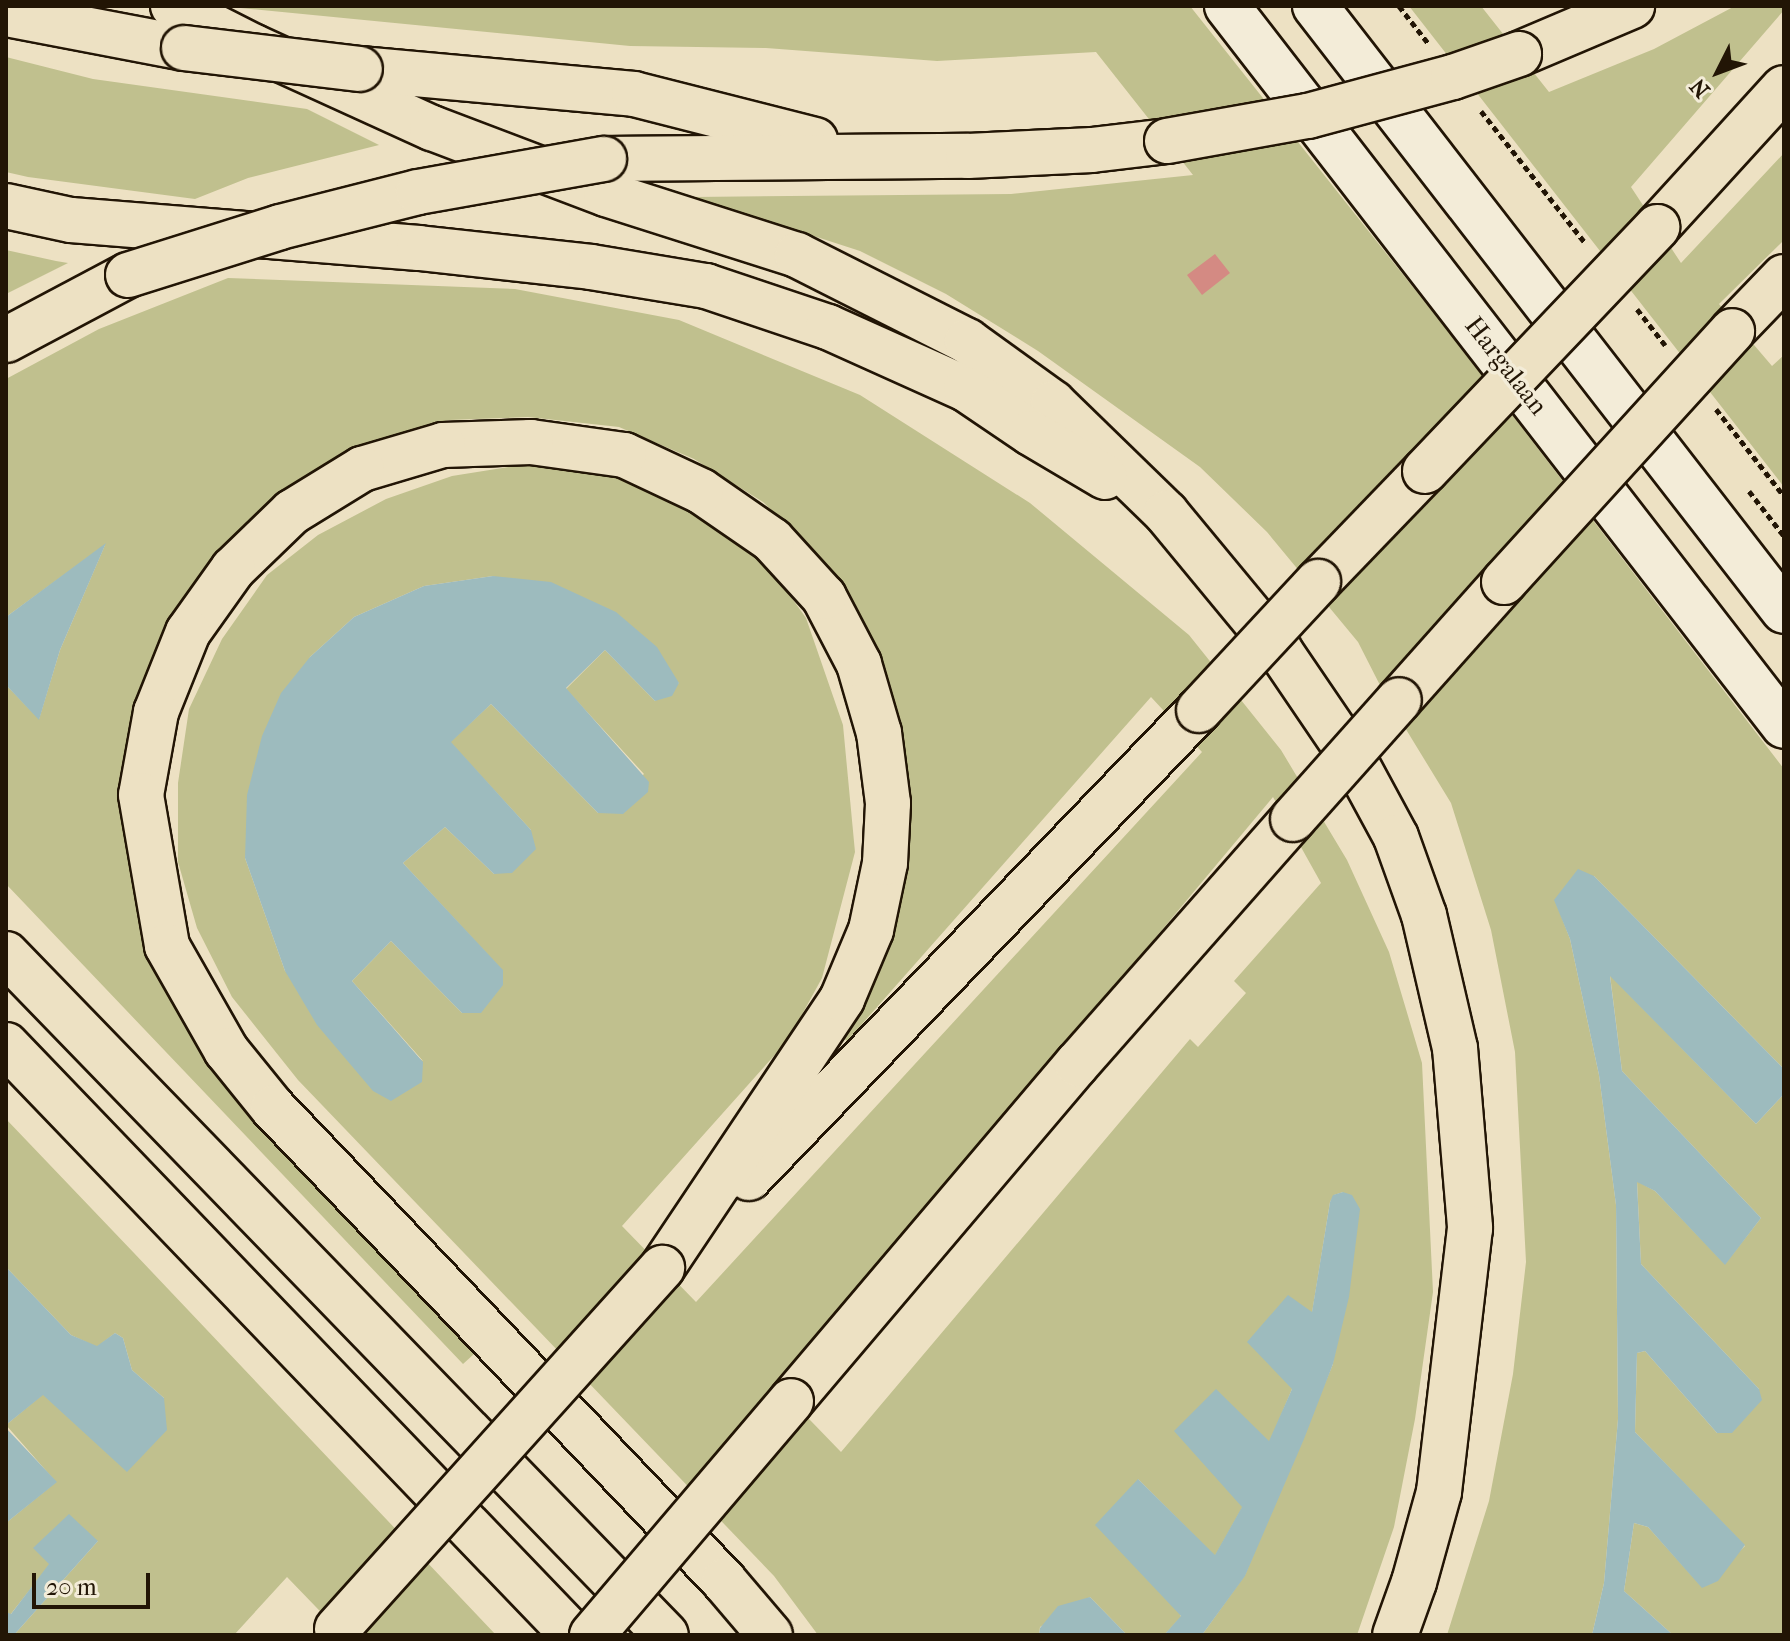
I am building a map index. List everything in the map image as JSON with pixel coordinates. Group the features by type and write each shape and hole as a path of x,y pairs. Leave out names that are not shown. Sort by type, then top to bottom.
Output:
{"highway":[{"path":"173,6 254,47 432,128 606,194 812,262 967,341 1053,403 1166,513 1280,651 1356,763 1396,837 1424,915 1455,1048 1470,1228 1439,1492 1414,1582 1395,1635"},
{"path":"6,340 128,275 280,227 418,192 604,159 1032,154 1167,141 1247,129 1371,101 1519,54 1632,6"},
{"path":"6,14 184,48 360,69 634,94 879,157"},
{"path":"335,1632 662,1268 1199,710 1657,227 1784,88"},
{"path":"6,206 71,220 435,249 591,267 706,286 828,327 966,389 1031,433 1166,513"},
{"path":"592,1635 1077,1064 1504,582 1784,277"},
{"path":"662,1268 842,999 871,930 881,893 888,803 879,733 859,664 824,597 772,540 701,491 624,455 531,442 443,445 362,469 282,522 233,569 188,632 156,712 141,795 167,946 226,1050 273,1108 724,1581 770,1635"},
{"path":"6,954 666,1635"},
{"path":"6,1045 573,1635"}],"main road":[{"name":"Hargalaan","path":"1227,6 1784,726"},
{"path":"1315,6 1784,611"}],"green space":[{"path":"220,6 1190,6 1443,325 1784,769 1784,1069 1594,876 1555,900 1570,939 1599,1075 1616,1205 1618,1419 1604,1583 1592,1635 1447,1635 1489,1501 1513,1374 1526,1262 1515,1052 1491,930 1451,803 1385,695 1358,642 1267,532 1200,467 1038,351 946,294 860,251 693,197 1011,194 1193,175 1096,52 937,61 766,48 630,46"},
{"path":"1409,6 1481,6 1549,92 1654,49 1735,6 1784,6 1784,10 1631,187 1681,263 1784,153 1784,240 1719,304 1772,366 1784,355 1784,487"},
{"path":"6,57 93,79 307,109 379,145 248,178 195,199 6,172"},
{"path":"6,250 56,261 68,263 6,294"},
{"path":"228,278 515,289 679,320 860,395 1030,503 1189,635 1281,750 1347,860 1389,952 1422,1063 1433,1292 1415,1419 1394,1527 1357,1635 1202,1635 1245,1575 1333,1364 1343,1192 1334,1195 1330,1202 1312,1313 1292,1389 1242,1508 1215,1556 1138,1479 1181,1617 1164,1635 1127,1635 1090,1597 1040,1627 1039,1635 818,1635 774,1576 298,1080 232,997 197,928 178,862 178,783 189,709 222,639 267,575 318,535 386,499 452,476 539,462 623,476 699,508 762,556 806,618 843,725 855,852 822,978 788,1040 622,1226 696,1302 1202,752 1151,697 847,1041 838,1034 905,861 908,781 894,709 858,610 816,553 763,502 694,459 619,427 528,417 449,420 385,438 301,481 258,514 214,559 123,809 221,1072 335,1207 474,1354 463,1364 6,884 6,685 39,719 60,650 105,545 6,617 6,379 99,329","holes":["493,576 679,683 655,701 605,650 566,689 644,774 598,813 491,704 450,742 531,830 494,874 445,827 403,863 503,971 462,1013 391,941 352,981 423,1061 285,971 245,858 310,657 354,617 424,586","1273,797 1321,883 1234,981 1246,993 1198,1047 1190,1039 841,1452 779,1388"]},
{"path":"1610,975 1756,1124 1784,1094 1784,1635 1673,1635 1624,1591 1634,1523 1648,1527 1702,1587 1745,1546 1635,1432 1637,1353 1645,1351 1717,1433 1759,1389 1641,1264 1637,1181 1655,1191 1725,1264 1761,1218 1622,1071"},
{"path":"6,1119 496,1635 343,1635 287,1577 234,1635 14,1635 98,1541 34,1547 50,1564 10,1615 6,1612 6,1523 56,1482 6,1425 42,1395 164,1398 132,1370 123,1338 115,1333 97,1347 71,1335 6,1267"}],"water":[{"path":"106,543 60,650 39,720 6,685 6,617"},
{"path":"493,576 551,582 616,612 657,647 679,683 672,696 655,701 605,650 566,688 649,782 648,792 623,814 598,813 491,704 451,742 531,830 536,849 512,873 494,874 445,827 403,863 503,970 503,985 481,1013 462,1013 391,941 352,981 423,1062 422,1082 391,1101 373,1091 317,1025 285,971 245,858 247,795 262,736 281,693 310,657 354,617 424,586"},
{"path":"1578,869 1594,876 1784,1069 1784,1094 1756,1124 1610,976 1622,1071 1761,1218 1725,1265 1655,1191 1637,1182 1641,1264 1759,1389 1762,1400 1732,1433 1717,1433 1645,1351 1637,1353 1635,1432 1745,1545 1718,1581 1702,1588 1648,1527 1634,1523 1624,1591 1673,1635 1592,1635 1604,1583 1618,1419 1616,1205 1599,1075 1570,939 1554,900"},
{"path":"1343,1192 1352,1195 1360,1209 1349,1297 1333,1364 1304,1439 1245,1576 1202,1635 1164,1635 1181,1616 1095,1525 1138,1479 1215,1555 1242,1507 1174,1431 1216,1389 1269,1441 1292,1389 1247,1342 1288,1295 1312,1312 1330,1202 1333,1195"},
{"path":"6,1267 71,1335 97,1346 115,1333 123,1338 132,1370 164,1398 167,1430 127,1472 43,1395 6,1425"},
{"path":"6,1428 57,1482 6,1523"},
{"path":"69,1514 98,1541 14,1635 6,1635 6,1612 11,1614 49,1564 33,1548"},
{"path":"1090,1597 1127,1635 1039,1635 1040,1628 1058,1606"}],"building":[{"path":"1215,254 1230,273 1202,295 1187,275"}]}
